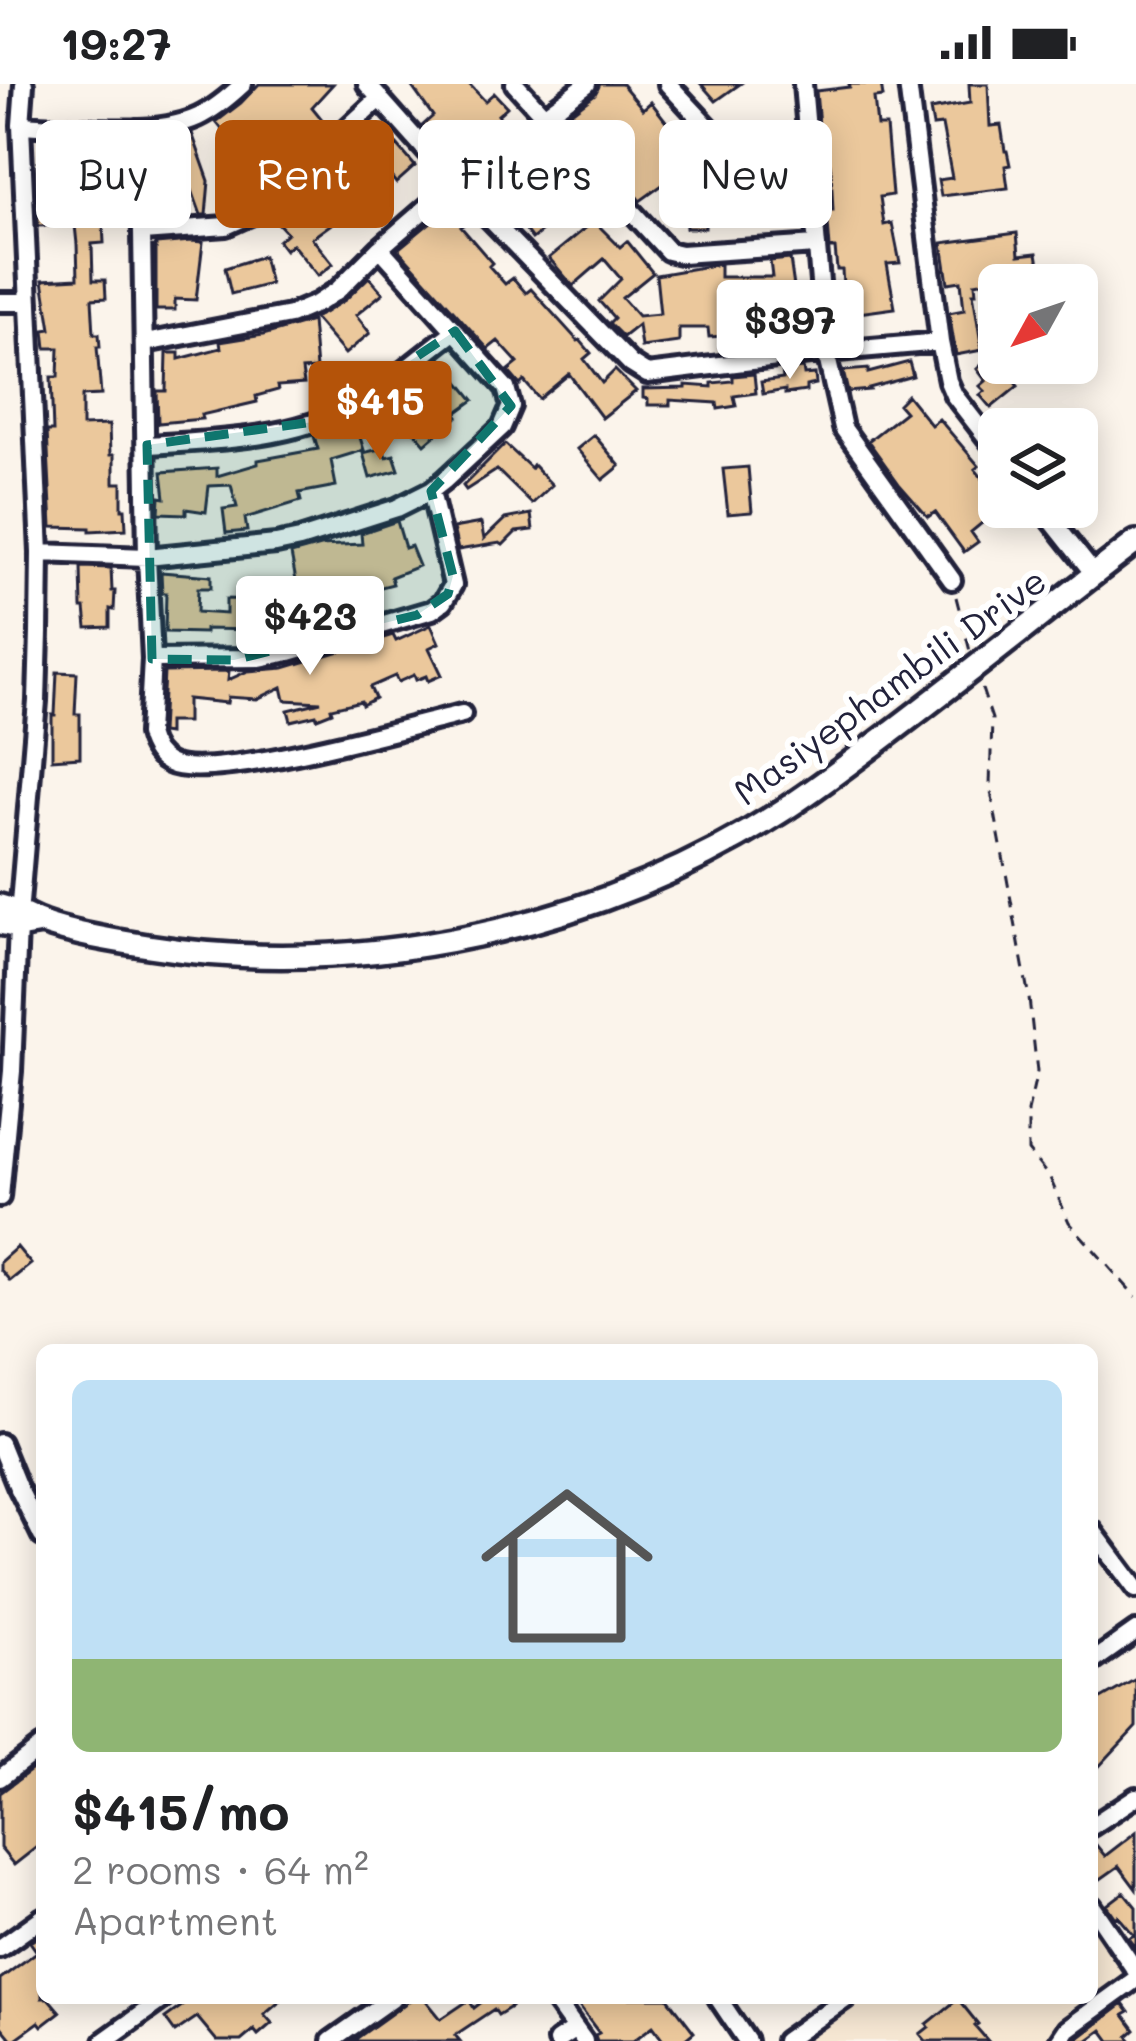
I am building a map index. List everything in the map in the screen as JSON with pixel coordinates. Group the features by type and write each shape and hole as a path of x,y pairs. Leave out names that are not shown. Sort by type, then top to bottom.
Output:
{"main road":[{"name":"Masiyephambili Drive","path":"9,916 148,946 282,957 363,952 529,924 704,855 780,812 976,670 1136,542"}],"street":[{"path":"0,1197 12,1071 9,916 37,701 40,553 21,125 24,84"},
{"path":"188,120 212,110 243,84"},
{"path":"515,84 668,251 816,245"},
{"path":"544,116 587,84"},
{"path":"668,84 702,120"},
{"path":"803,84 807,120"},
{"path":"908,84 940,342 954,395 978,426"},
{"path":"142,232 226,226 256,213 373,91 418,141"},
{"path":"21,125 36,125"},
{"path":"145,343 304,310 338,290 418,215"},
{"path":"142,228 152,659 148,734 156,752 178,766 212,766 313,752 462,713"},
{"path":"499,228 631,364 647,374 940,342"},
{"path":"815,228 826,352 843,428 952,580"},
{"path":"40,553 148,557 301,539 397,508 430,491 502,427 512,406 506,388 380,248"},
{"path":"0,302 28,302"},
{"path":"147,445 262,435 320,421 366,398 454,331"},
{"path":"152,659 260,658 432,610 448,594 453,576 430,491"},
{"path":"1058,528 1094,574"},
{"path":"0,1443 36,1523"},
{"path":"1098,1538 1136,1589"},
{"path":"1098,1658 1136,1631"},
{"path":"0,1778 36,1751"},
{"path":"1098,1822 1136,1797"},
{"path":"1059,2041 1067,2029 1136,1975 1098,1915"},
{"path":"0,1948 36,1922"},
{"path":"104,2041 156,2004"},
{"path":"331,2041 383,2004"},
{"path":"557,2004 580,2035 557,2041"},
{"path":"722,2004 746,2041"},
{"path":"785,2041 837,2004"}],"path":[{"path":"952,580 992,719 990,786 1031,1017 1036,1072 1028,1112 1028,1151 1050,1178 1069,1222 1136,1297"}],"highlighted area":[{"path":"455,331 511,406 431,491 453,576 448,594 417,615 234,660 152,659 147,445 320,421"}],"shaded area":[{"path":"1098,1930 1129,1974 1098,1998"},
{"path":"853,2004 1091,2004 1048,2041 801,2041"}],"building":[{"path":"259,84 333,84 312,107 323,120 219,120"},
{"path":"410,84 469,84 485,101 494,93 507,107 498,115 502,120 429,120 433,116"},
{"path":"600,84 622,84 643,109 651,102 665,120 659,120 659,187 640,201 635,194 635,120 569,120 566,116 595,94"},
{"path":"701,84 740,84 716,101"},
{"path":"881,84 883,97 874,98 877,126 886,126 892,195 880,197 884,225 892,223 900,263 887,264 895,308 836,316 835,302 844,301 842,270 837,270 828,228 833,211 832,120 818,120 816,91"},
{"path":"969,84 988,84 990,126 1001,125 1010,165 1005,166 1008,188 941,196 938,180 952,178 942,125 933,126 930,110 970,103"},
{"path":"191,133 209,181 206,215 201,215 191,187"},
{"path":"397,145 415,166 396,183 394,148"},
{"path":"75,228 103,228 104,243 92,244 93,280 105,280 106,298 92,299 94,334 99,334 101,395 82,396 82,426 109,425 114,483 122,483 126,529 52,527 47,431 53,431 51,377 58,377 59,348 46,348 44,330 51,329 43,280 78,278"},
{"path":"282,228 326,228 312,238 333,264 318,276 292,244 285,250 278,241 287,233"},
{"path":"424,228 462,228 505,284 513,278 526,293 531,289 580,340 591,353 584,359 602,383 615,370 636,391 602,418 569,374 539,399 508,371 518,363 498,341 488,349 398,249"},
{"path":"524,228 546,228 532,239"},
{"path":"585,228 601,228 620,247 627,241 653,273 622,298 638,316 660,314 656,275 720,264 720,277 772,277 770,261 790,259 800,329 775,331 773,317 723,324 724,336 709,337 708,328 679,328 679,342 641,347 638,325 623,337 609,323 614,318 599,301 621,279 604,259 573,286 549,258"},
{"path":"1017,233 1019,255 1037,253 1039,264 978,264 973,293 978,351 956,355 949,313 964,310 961,281 948,283 942,243"},
{"path":"203,242 196,300 175,299 175,310 156,310 156,244"},
{"path":"263,256 270,284 231,294 225,268"},
{"path":"369,277 383,293 356,315 370,333 345,354 314,318 345,300"},
{"path":"312,321 316,369 302,370 304,384 277,386 278,390 256,396 257,402 201,415 202,419 158,423 157,391 166,391 167,353 179,353 179,359 221,348 220,342"},
{"path":"440,358 474,400 425,444 394,408 379,421 371,410"},
{"path":"909,362 913,376 848,392 843,371 868,369 868,373"},
{"path":"803,368 804,375 815,374 816,384 806,386 806,391 763,394 761,382 783,379 782,370"},
{"path":"754,374 756,393 734,396 736,406 718,409 717,403 670,400 670,405 648,405 643,398 643,389 712,387 712,383 733,381 733,376"},
{"path":"980,386 1018,386 991,408 980,395 985,391"},
{"path":"907,395 931,425 939,419 978,465 978,526 971,532 978,542 964,552 935,512 928,517 899,484 868,441 905,412 898,404"},
{"path":"356,425 364,450 331,460 336,486 299,493 301,501 245,518 247,531 226,533 223,509 237,507 231,485 209,486 206,512 159,513 160,497 165,498 162,472 217,468 217,476 258,464 258,460 318,449 314,436"},
{"path":"594,435 620,466 603,480 577,449"},
{"path":"505,444 552,485 532,504 497,470 466,490 463,486"},
{"path":"383,448 386,457 394,455 399,470 370,478 363,453"},
{"path":"748,467 752,512 728,514 723,469"},
{"path":"531,514 533,530 516,532 503,545 458,550 453,528 481,523 484,539 505,519"},
{"path":"397,521 405,548 411,546 419,566 391,577 393,584 374,589 372,581 333,584 333,591 323,590 306,599 296,581 291,554 320,546 362,544 361,533"},
{"path":"81,567 111,568 115,591 110,627 87,628"},
{"path":"161,572 211,576 211,588 198,588 197,612 226,614 226,599 257,600 256,630 165,632"},
{"path":"431,625 439,643 429,648 442,675 428,681 426,676 416,680 414,675 398,682 395,676 370,687 375,698 362,705 361,701 331,708 332,712 317,718 291,721 288,710 321,702 285,700 282,687 257,699 228,697 227,703 187,699 187,722 168,722 168,734 161,733 164,672 229,671 228,680 393,635 396,641"},
{"path":"57,672 77,673 80,757 52,759"},
{"path":"17,1247 31,1264 10,1281 0,1262"},
{"path":"1136,1679 1136,1727 1098,1768 1098,1701"},
{"path":"36,1766 36,1848 14,1865 0,1848 0,1793"},
{"path":"1136,1832 1136,1889 1119,1866 1098,1881 1098,1847 1105,1856"},
{"path":"1124,1892 1136,1907 1136,1948 1129,1938 1134,1935 1107,1905"},
{"path":"36,1953 36,2004 53,2004 60,2012 13,2041 0,2025 0,1979"},
{"path":"185,2004 276,2004 264,2014 272,2023 241,2041 217,2041 197,2017 175,2032 165,2018"},
{"path":"405,2004 429,2004 441,2019 463,2004 511,2007 498,2015 494,2009 455,2035 460,2041 353,2041"},
{"path":"673,2004 694,2032 683,2041 664,2041 653,2026 633,2041 597,2041 599,2033 578,2005"},
{"path":"952,2004 962,2004 988,2041 926,2041 920,2034"},
{"path":"1123,2004 1129,2012 1124,2015 1135,2030 1128,2036 1132,2041 1110,2041 1102,2030 1087,2041 1074,2041"}]}
